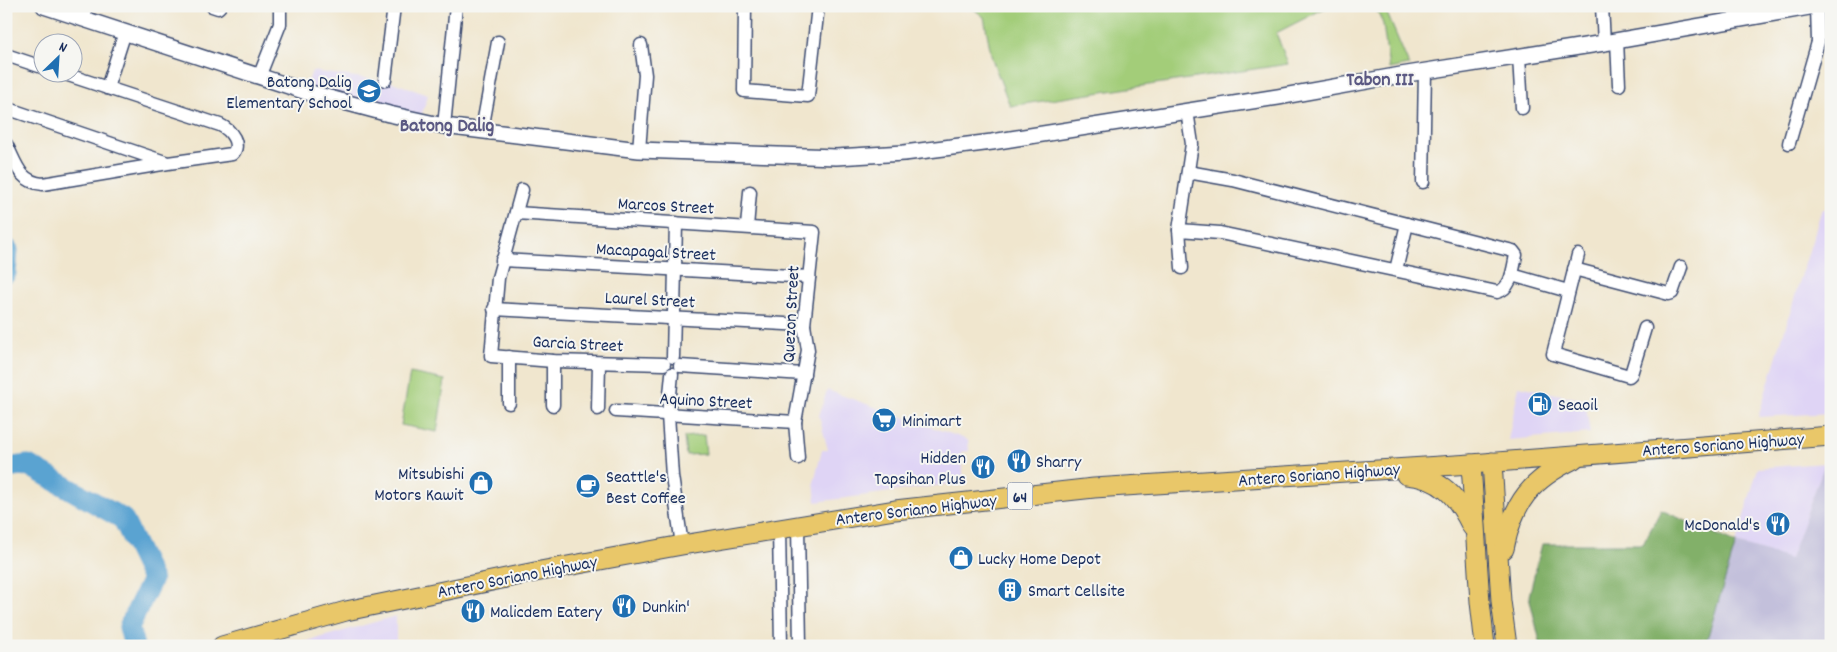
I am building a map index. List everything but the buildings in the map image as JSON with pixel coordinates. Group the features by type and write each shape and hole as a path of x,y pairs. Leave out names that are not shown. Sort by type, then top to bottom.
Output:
{"main road":[{"name":"Antero Soriano Highway","path":"222,646 346,611 535,572 682,545 895,510 1094,488 1471,464 1831,436"},
{"path":"1500,570 1511,520 1528,491 1541,478 1556,468 1584,455"},
{"path":"1492,462 1507,646"},
{"path":"1471,464 1480,602 1485,646"},
{"path":"1367,471 1418,476 1438,484 1454,497 1463,509 1476,535"}],"street":[{"path":"44,6 84,13 125,32 259,78 351,104 444,126 639,150 836,157 904,153 992,142 1278,97 1816,6 1818,42 1789,143"},
{"path":"212,6 218,8 220,6"},
{"path":"259,78 280,24 280,6"},
{"path":"385,80 394,6"},
{"path":"444,126 456,6"},
{"path":"745,6 744,91 808,96 818,6"},
{"path":"1602,6 1619,85"},
{"path":"107,88 125,32"},
{"path":"482,130 498,42"},
{"path":"639,150 645,75 641,45"},
{"path":"6,55 32,64"},
{"path":"1519,56 1522,108"},
{"path":"1422,182 1425,71"},
{"path":"6,144 24,178 32,183 43,184 232,154 236,151 232,134 220,125 82,80"},
{"path":"6,108 168,163"},
{"path":"1182,268 1180,230 1192,144 1187,111"},
{"path":"1180,230 1220,233 1497,292 1506,286 1512,275 1516,255 1513,251 1234,180 1188,172"},
{"path":"494,310 502,260 522,190"},
{"path":"747,227 750,192"},
{"name":"Marcos Street","path":"516,213 814,232"},
{"path":"676,223 674,317 668,415 672,476 682,545"},
{"path":"1396,270 1407,224"},
{"name":"Quezon Street","path":"798,458 795,422 808,350 804,325 814,232"},
{"path":"1578,255 1553,352 1555,355 1631,375 1646,328"},
{"name":"Macapagal Street","path":"502,260 809,277"},
{"path":"1574,269 1669,294 1675,289 1681,267"},
{"path":"1512,275 1568,292"},
{"name":"Laurel Street","path":"494,310 674,317 804,325"},
{"name":"Garcia Street","path":"494,310 491,356 804,374"},
{"path":"509,357 509,403"},
{"path":"553,361 553,406"},
{"path":"598,409 599,363"},
{"name":"Aquino Street","path":"616,412 795,422"},
{"path":"781,646 788,527"},
{"path":"788,527 800,646"}],"shaded area":[{"name":"Batong Dalig Elementary School","path":"312,71 392,82 428,95 421,117 306,87"},
{"path":"1822,208 1831,211 1831,413 1758,417"},
{"path":"1519,386 1585,400 1590,433 1508,440"},
{"path":"827,390 968,440 969,451 961,452 964,482 816,502 814,482 822,450 828,450 819,416"},
{"path":"1831,462 1831,646 1705,646 1736,543 1790,559 1825,463"},
{"path":"1825,463 1790,560 1736,543 1758,468"},
{"path":"396,616 396,646 291,646"}],"green space":[{"path":"970,6 1329,6 1276,33 1288,64 1010,106 992,59 984,17"},
{"path":"1375,6 1384,6 1409,65 1389,69 1383,24"},
{"path":"410,373 445,380 437,432 401,425"},
{"path":"704,435 706,454 686,455 684,437"},
{"path":"1661,510 1736,543 1705,646 1541,646 1529,596 1542,544 1643,544"}],"waterway":[{"path":"6,248 8,250 6,273"},
{"path":"6,468 28,465 123,519 152,579 129,627 134,646"}],"place":[{"name":"Batong Dalig Elementary School","path":"369,91"},
{"name":"Seaoil","path":"1540,404"},
{"name":"Minimart","path":"884,420"},
{"name":"Sharry","path":"1019,461"},
{"name":"Hidden Tapsihan Plus","path":"983,467"},
{"name":"Mitsubishi Motors Kawit","path":"481,483"},
{"name":"Seattle's Best Coffee","path":"588,486"},
{"name":"McDonald's","path":"1778,524"},
{"name":"Lucky Home Depot","path":"961,558"},
{"name":"Smart Cellsite","path":"1010,590"},
{"name":"Dunkin'","path":"624,606"},
{"name":"Malicdem Eatery","path":"473,611"}],"district":[{"name":"Tabon III","path":"1380,78"},
{"name":"Batong Dalig","path":"447,124"}]}
